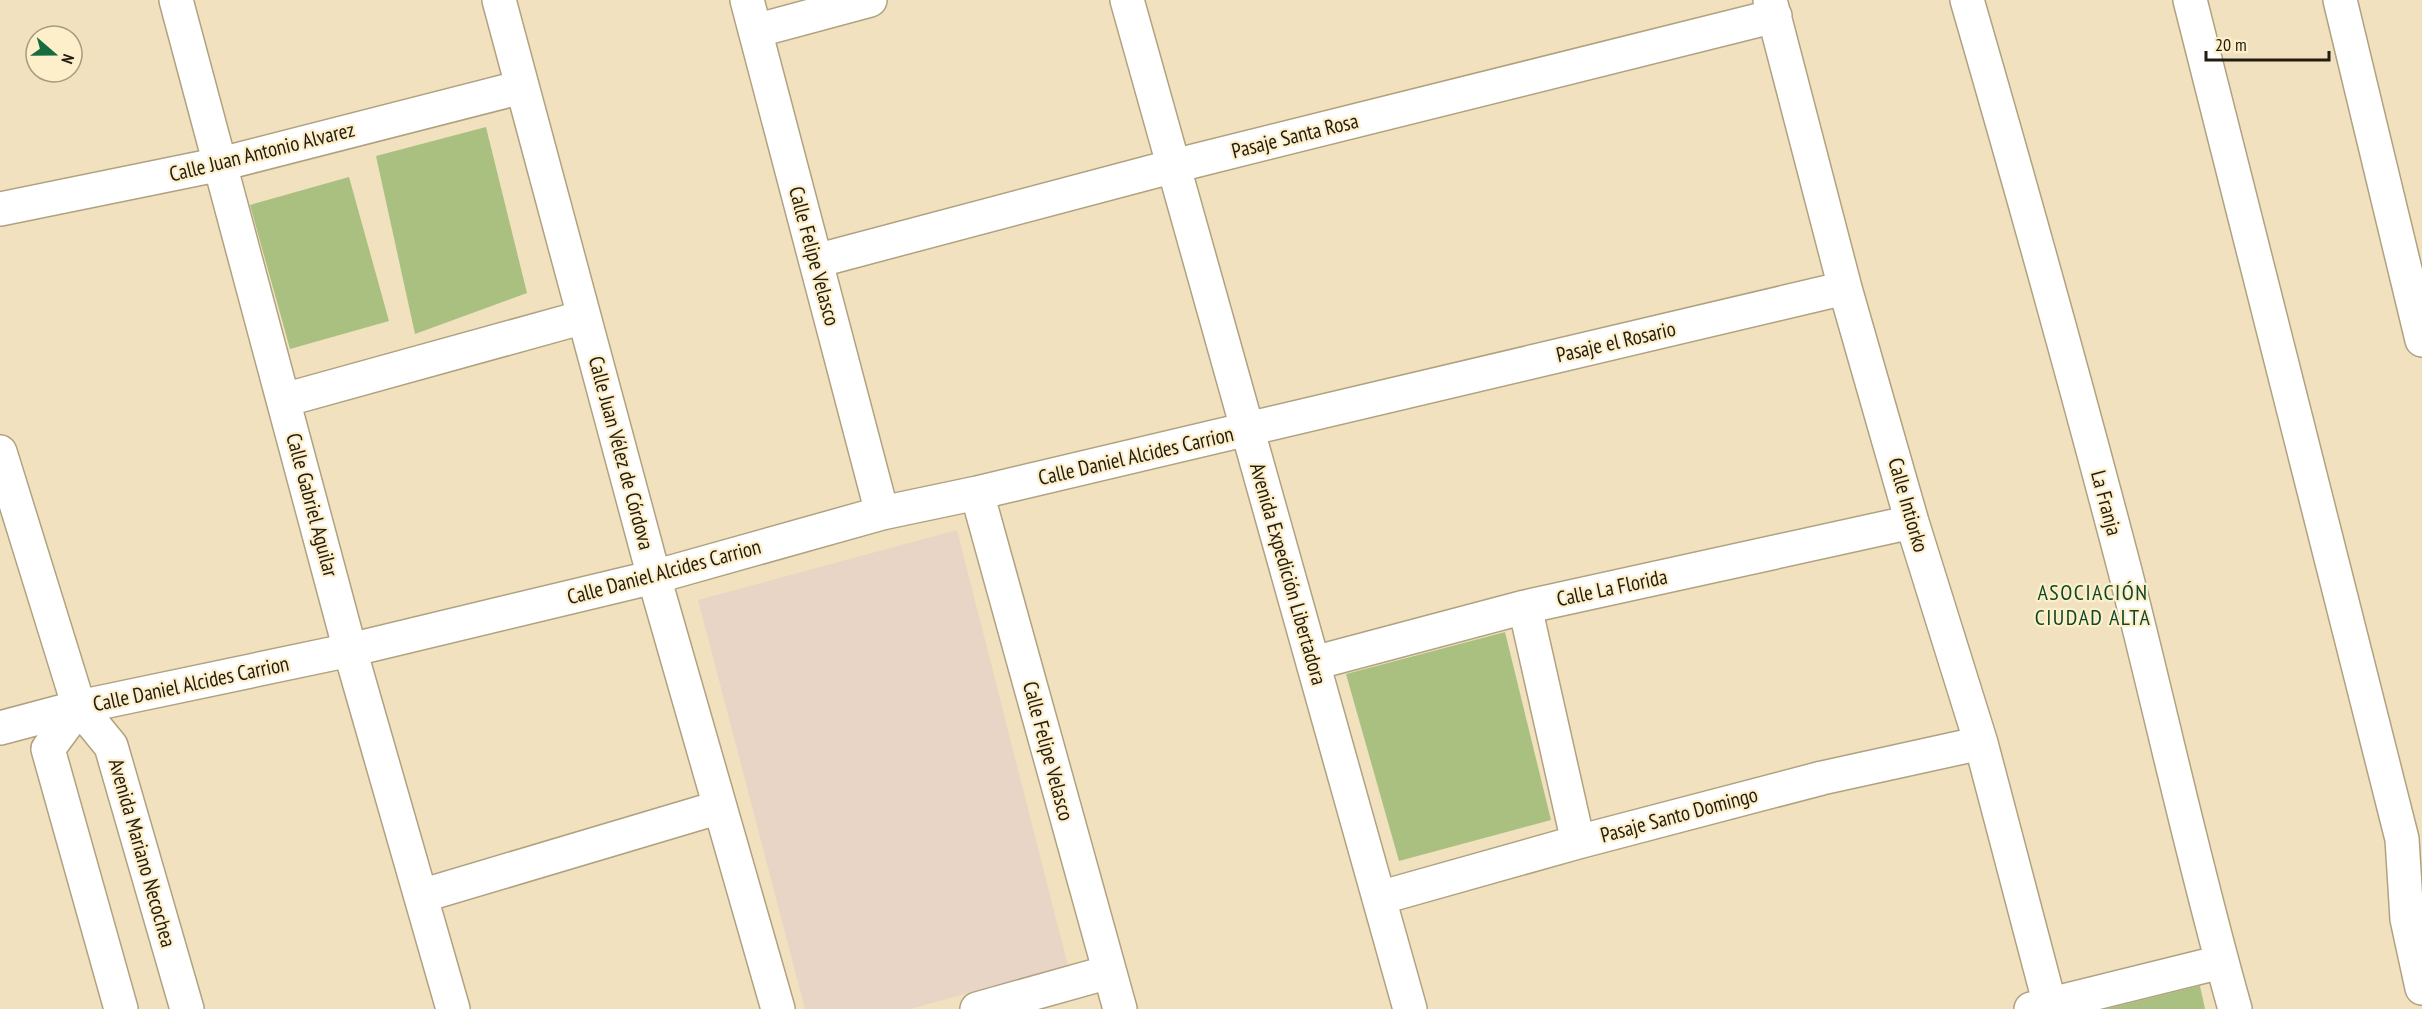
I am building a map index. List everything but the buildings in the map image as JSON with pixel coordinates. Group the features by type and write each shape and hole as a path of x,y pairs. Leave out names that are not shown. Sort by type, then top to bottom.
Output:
{"street":[{"name":"Calle Gabriel Aguilar","path":"176,0 350,650 453,1009"},
{"name":"Calle Juan Vélez de Córdova","path":"499,0 654,577 778,1009"},
{"path":"751,15 870,0"},
{"name":"Avenida Expedición Libertadora","path":"1127,0 1410,1009"},
{"name":"La Franja","path":"1967,0 2025,199 2125,573 2204,899 2235,1009"},
{"path":"2190,0 2402,839 2407,919 2422,988"},
{"path":"2340,0 2422,340"},
{"name":"Pasaje Santa Rosa","path":"816,261 1772,8"},
{"name":"Calle Intiorko","path":"1772,8 1845,288 1912,522 1981,743 2044,1008"},
{"name":"Calle Felipe Velasco","path":"751,15 882,513"},
{"name":"Calle Juan Antonio Alvarez","path":"0,209 221,164 522,87"},
{"name":"Pasaje el Rosario","path":"1248,430 1845,288"},
{"path":"284,400 584,317"},
{"name":"Calle Daniel Alcides Carrion","path":"0,728 79,707 350,650 654,577 882,513 1248,430"},
{"name":"Avenida Mariano Necochea","path":"0,452 79,707 111,746 188,1009"},
{"name":"Calle Felipe Velasco","path":"977,493 1120,1009"},
{"name":"Calle La Florida","path":"1314,663 1525,607 1912,522"},
{"path":"1525,607 1578,842"},
{"path":"79,707 48,749 121,1009"},
{"name":"Pasaje Santo Domingo","path":"1379,898 1578,842 1822,778 1981,743"},
{"path":"421,896 720,807"},
{"path":"2044,1008 2222,962"},
{"path":"977,1009 1109,972"}],"shaded area":[{"path":"957,530 1068,966 910,1009 805,1009 698,600"}],"green space":[{"path":"486,127 527,293 415,334 376,156"},
{"path":"349,177 389,321 290,349 250,205"},
{"path":"1505,632 1551,820 1399,861 1346,674"},
{"path":"2199,986 2205,1009 2106,1009"}],"district":[{"name":"ASOCIACIÓN CIUDAD ALTA","path":"2093,604"}]}
